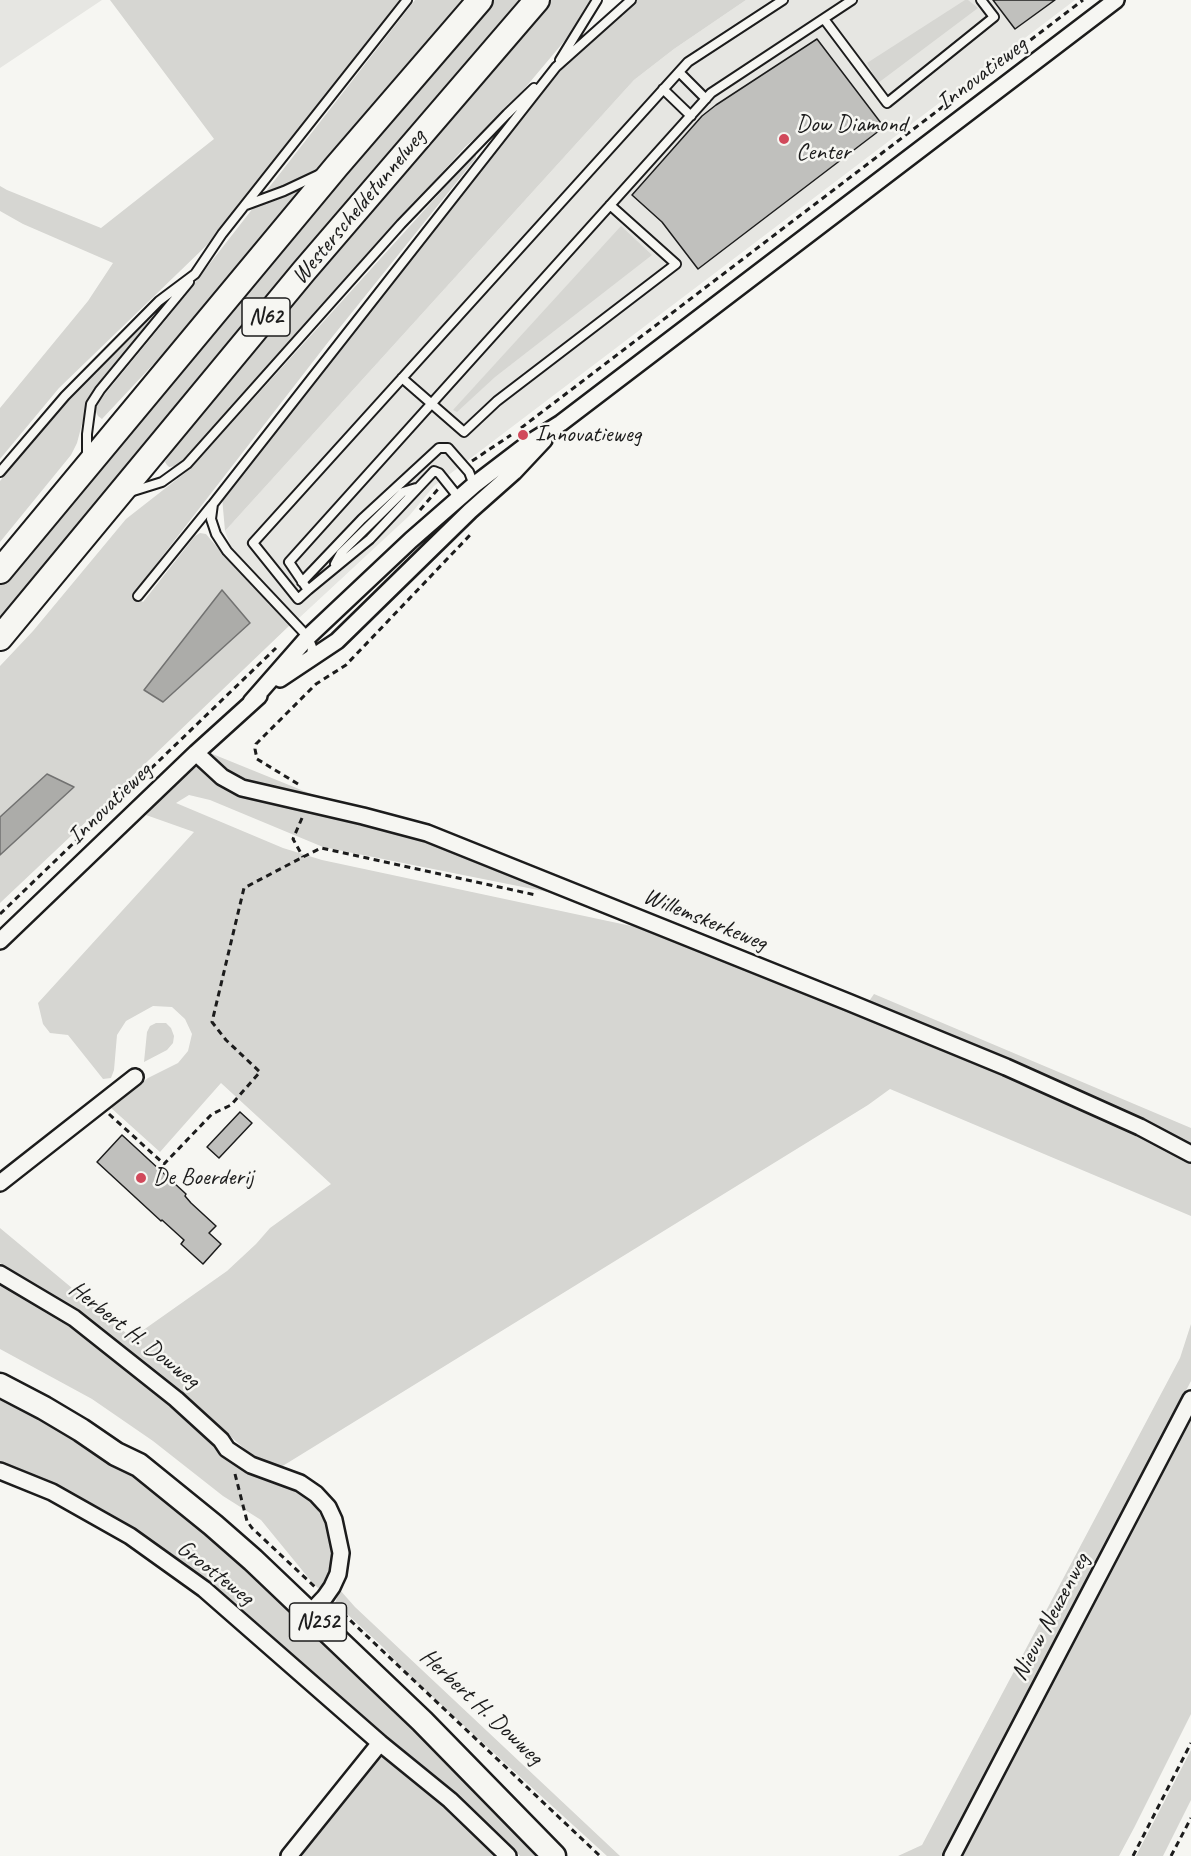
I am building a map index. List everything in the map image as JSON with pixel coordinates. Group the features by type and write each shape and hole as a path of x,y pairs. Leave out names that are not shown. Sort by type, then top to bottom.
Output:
{"highway":[{"name":"Westerscheldetunnelweg","path":"0,572 336,167 480,0"},
{"name":"Westerscheldetunnelweg","path":"0,638 304,271 537,0"}],"main road":[{"name":"Herbert H. Dowweg","path":"0,1369 44,1391 118,1438 139,1465 213,1525 422,1721 554,1856"},
{"name":"Herbert H. Dowweg","path":"0,1385 44,1408 116,1454 139,1465"}],"street":[{"name":"Innovatieweg","path":"251,702 308,637 474,485 529,443 561,423 1107,3"},
{"name":"Innovatieweg","path":"0,941 251,702 295,668 337,641 470,511 514,472 561,423"},
{"path":"474,485 482,501"},
{"path":"459,498 470,511"},
{"name":"Willemskerkeweg","path":"196,753 222,777 242,788 427,833 1006,1067 1140,1127 1191,1154"},
{"path":"0,1183 135,1077"},
{"name":"Herbert H. Dowweg","path":"0,1274 65,1312 92,1331 176,1399 221,1440 227,1449 251,1465 300,1483 316,1494 328,1507 334,1520 341,1553 338,1574 325,1597 309,1614"},
{"name":"Nieuw Neuzenweg","path":"952,1856 1191,1399"},
{"name":"Grootteweg","path":"0,1470 52,1492 130,1536 204,1589 380,1743 450,1800 508,1856"},
{"path":"289,1856 380,1743"}],"lane":[{"path":"87,469 87,434 91,404 100,390 165,313 222,234 407,0"},
{"path":"138,596 213,504 556,67 597,0"},
{"path":"120,495 162,482 187,464 401,224 507,114 632,0"},
{"path":"459,498 439,473 434,471 370,539 297,599 253,543 688,62 783,0"},
{"path":"308,590 289,562 711,93 852,0"},
{"path":"824,19 887,103 994,17 981,0"},
{"path":"679,72 706,99"},
{"path":"663,89 691,116"},
{"path":"245,206 336,167"},
{"path":"402,378 464,432 497,401 676,264 610,205"},
{"path":"0,472 64,396 159,301 195,274"},
{"path":"302,582 363,519 439,448 448,448 469,472 474,485"},
{"path":"403,492 407,478"},
{"path":"333,568 341,552 403,492 418,487"},
{"path":"213,504 211,519 216,534 227,551 308,637 312,647 311,657"},
{"path":"326,557 341,552"}],"path":[{"path":"303,857 293,840 311,794 257,759 256,744 316,684 346,665 477,528"},
{"name":"Innovatieweg","path":"0,914 181,739"},
{"path":"99,1105 164,1164 212,1113 231,1105 260,1072 226,1040 212,1022 244,888 321,848 546,897"},
{"name":"Herbert H. Dowweg","path":"227,1449 247,1521 252,1528 600,1856"},
{"path":"1133,1856 1191,1743"},
{"path":"1171,1856 1191,1818"}],"shaded area":[{"path":"0,0 102,0 0,68"},
{"path":"110,0 401,0 207,245 59,388 0,459 0,408 88,301 113,263 23,224 0,211 0,186 101,228 214,139"},
{"path":"415,0 466,0 191,324 102,419 98,416 96,407 105,394 169,316"},
{"path":"493,0 521,0 208,365 86,519 0,619 0,585"},
{"path":"546,0 594,0 577,26 504,113 465,147 182,461 176,466 169,467 165,462 190,420"},
{"path":"637,0 746,0 674,49 634,80 225,531 222,497 493,153 579,49"},
{"path":"746,0 1075,0 434,486 409,516 298,619 231,547 225,531 634,80 674,49"},
{"path":"965,0 978,8 878,83 867,63"},
{"path":"476,153 476,158 329,341 133,594 143,602 195,536 200,533 206,534 234,567 290,625 0,903 0,855 74,787 47,774 0,817 0,666 33,631 126,519 190,469"},
{"path":"621,226 652,255 495,377 457,412 453,410"},
{"path":"162,305 89,397 77,443 71,455 0,542 0,481 69,398"},
{"path":"222,590 250,623 163,702 144,690"},
{"path":"210,753 558,894 323,847 210,800 189,795 176,803 283,848 322,860 650,930 1138,1131 1191,1161 1191,1216 890,1089 868,1105 281,1467 254,1457 159,1374 78,1310 0,1263 0,1228 132,1338 227,1271 270,1228 331,1184 221,1083 160,1152 110,1107 148,1078 178,1063 188,1051 192,1034 185,1019 172,1007 153,1006 126,1021 117,1035 114,1070 111,1078 103,1079 68,1035 50,1033 43,1024 38,1003 194,832 146,815 161,797"},
{"path":"47,774 74,787 0,855 0,817"},
{"path":"874,994 1191,1128 1191,1147 867,1004"},
{"path":"156,1023 166,1023 171,1028 174,1036 173,1043 167,1050 144,1062 147,1032 150,1026"},
{"path":"0,1282 69,1323 149,1387 245,1472 291,1488 314,1504 325,1523 332,1542 329,1577 321,1587 318,1588 311,1581 261,1520 223,1496 153,1441 92,1399 0,1349"},
{"path":"1191,1324 1191,1381 943,1856 898,1856 922,1845 1180,1358"},
{"path":"0,1391 107,1454 207,1531 383,1696 542,1856 520,1856 471,1807 410,1756 377,1735 233,1604 177,1558 106,1511 0,1461"},
{"path":"1191,1408 1191,1714 1134,1828 1119,1856 963,1856"},
{"path":"340,1590 355,1607 620,1856 607,1856 404,1671 384,1648 335,1603"},
{"path":"1191,1750 1191,1800 1163,1856 1136,1856"},
{"path":"374,1759 390,1759 505,1856 303,1856 298,1852"}],"building":[{"path":"993,0 1055,0 1015,29"},
{"path":"817,39 884,127 698,269 662,222 632,195 702,116"},
{"path":"240,1112 252,1123 219,1158 207,1147"},
{"name":"De Boerderij","path":"122,1135 186,1194 185,1196 191,1203 216,1226 209,1233 221,1244 203,1264 181,1244 184,1240 97,1162"}],"place":[{"name":"Dow Diamond Center","path":"784,139"},
{"name":"Innovatieweg","path":"523,435"},
{"name":"De Boerderij","path":"141,1178"}]}
